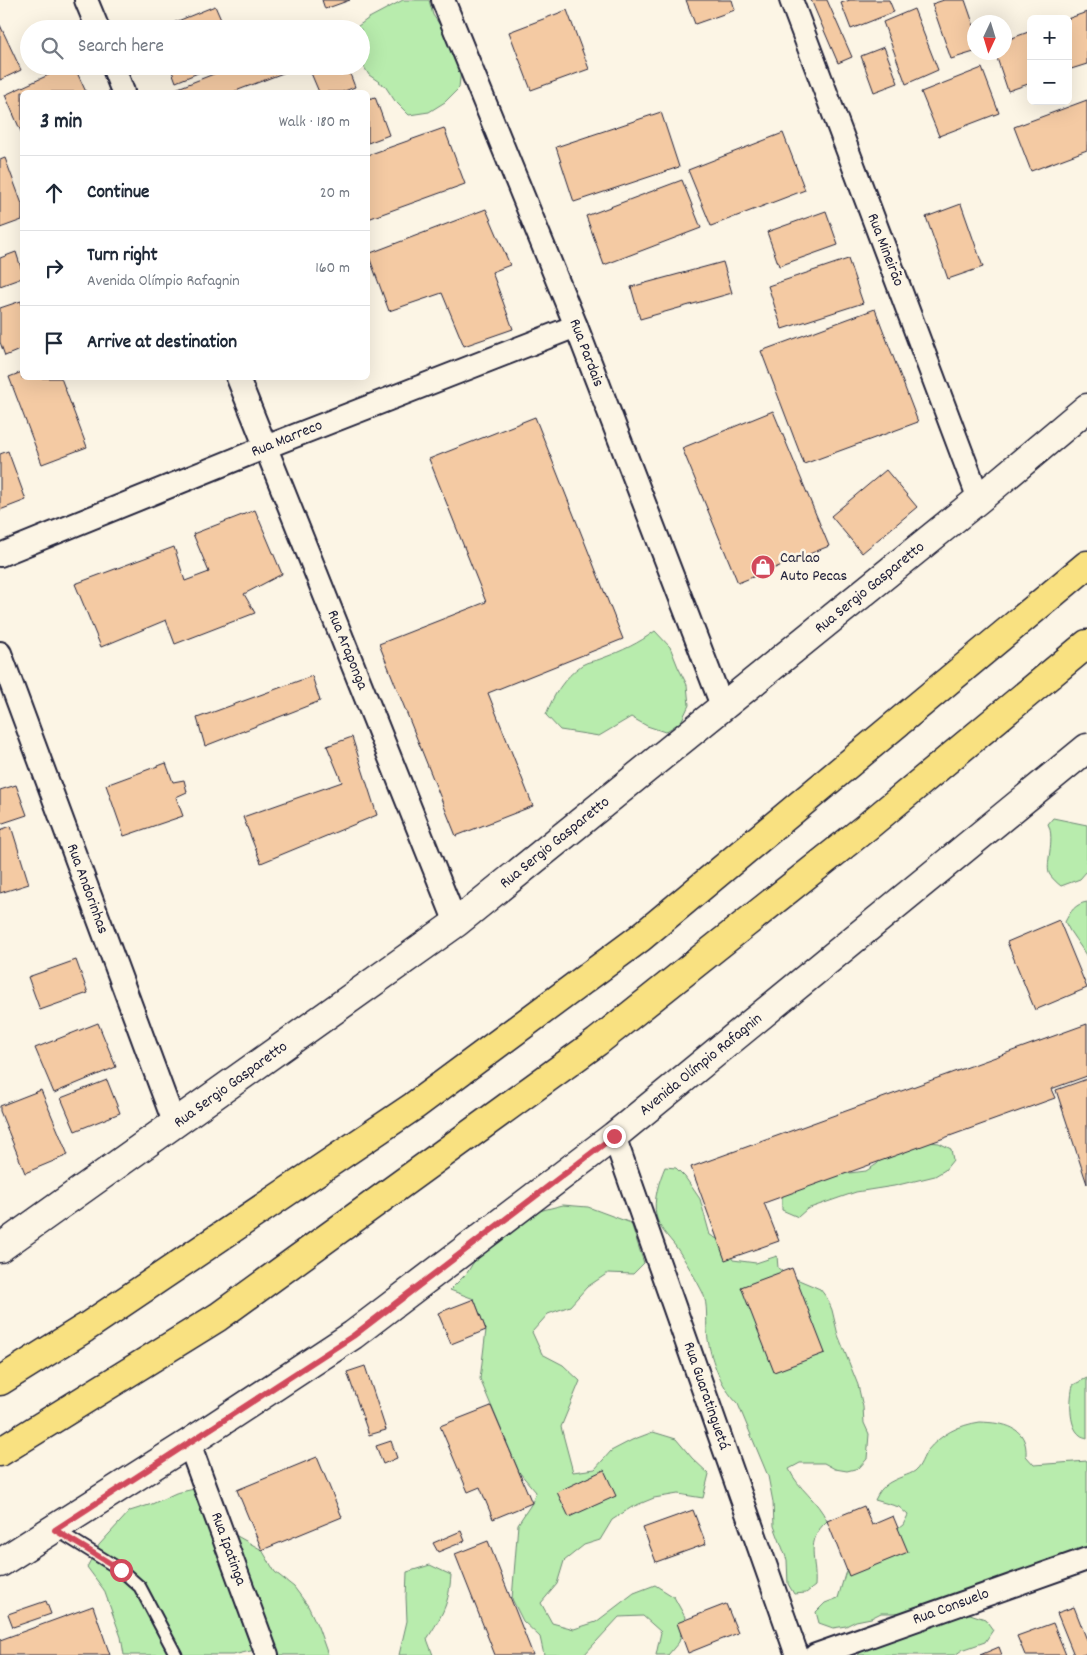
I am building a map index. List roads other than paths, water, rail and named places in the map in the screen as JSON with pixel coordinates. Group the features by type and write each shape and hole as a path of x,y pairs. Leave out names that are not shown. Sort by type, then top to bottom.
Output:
{"highway":[{"path":"0,1381 85,1328 414,1106 640,938 1087,565"},
{"path":"0,1452 218,1316 597,1042 854,837 1087,644"}],"street":[{"path":"86,0 94,20"},
{"name":"Rua Pardais","path":"443,0 576,326 723,708"},
{"name":"Rua Mineirão","path":"791,0 979,499"},
{"path":"116,75 122,90"},
{"name":"Rua Marreco","path":"0,555 266,447 576,326"},
{"name":"Rua Araponga","path":"239,380 456,923"},
{"name":"Rua Sergio Gasparetto","path":"0,1248 456,923 723,708 979,499 1087,408"},
{"name":"Rua Andorinhas","path":"0,654 175,1125"},
{"name":"Avenida Olímpio Rafagnin","path":"0,1563 55,1530 353,1336 614,1136 1087,748"},
{"name":"Rua Guaratinguetá","path":"614,1136 797,1655"},
{"name":"Rua Ipatinga","path":"189,1443 266,1655"},
{"name":"Rua Consuelo","path":"816,1655 1087,1559"}],"lane":[{"path":"55,1530 121,1570 140,1587 176,1655"}],"place":[{"name":"Carlao Auto Pecas","path":"763,567"}]}
